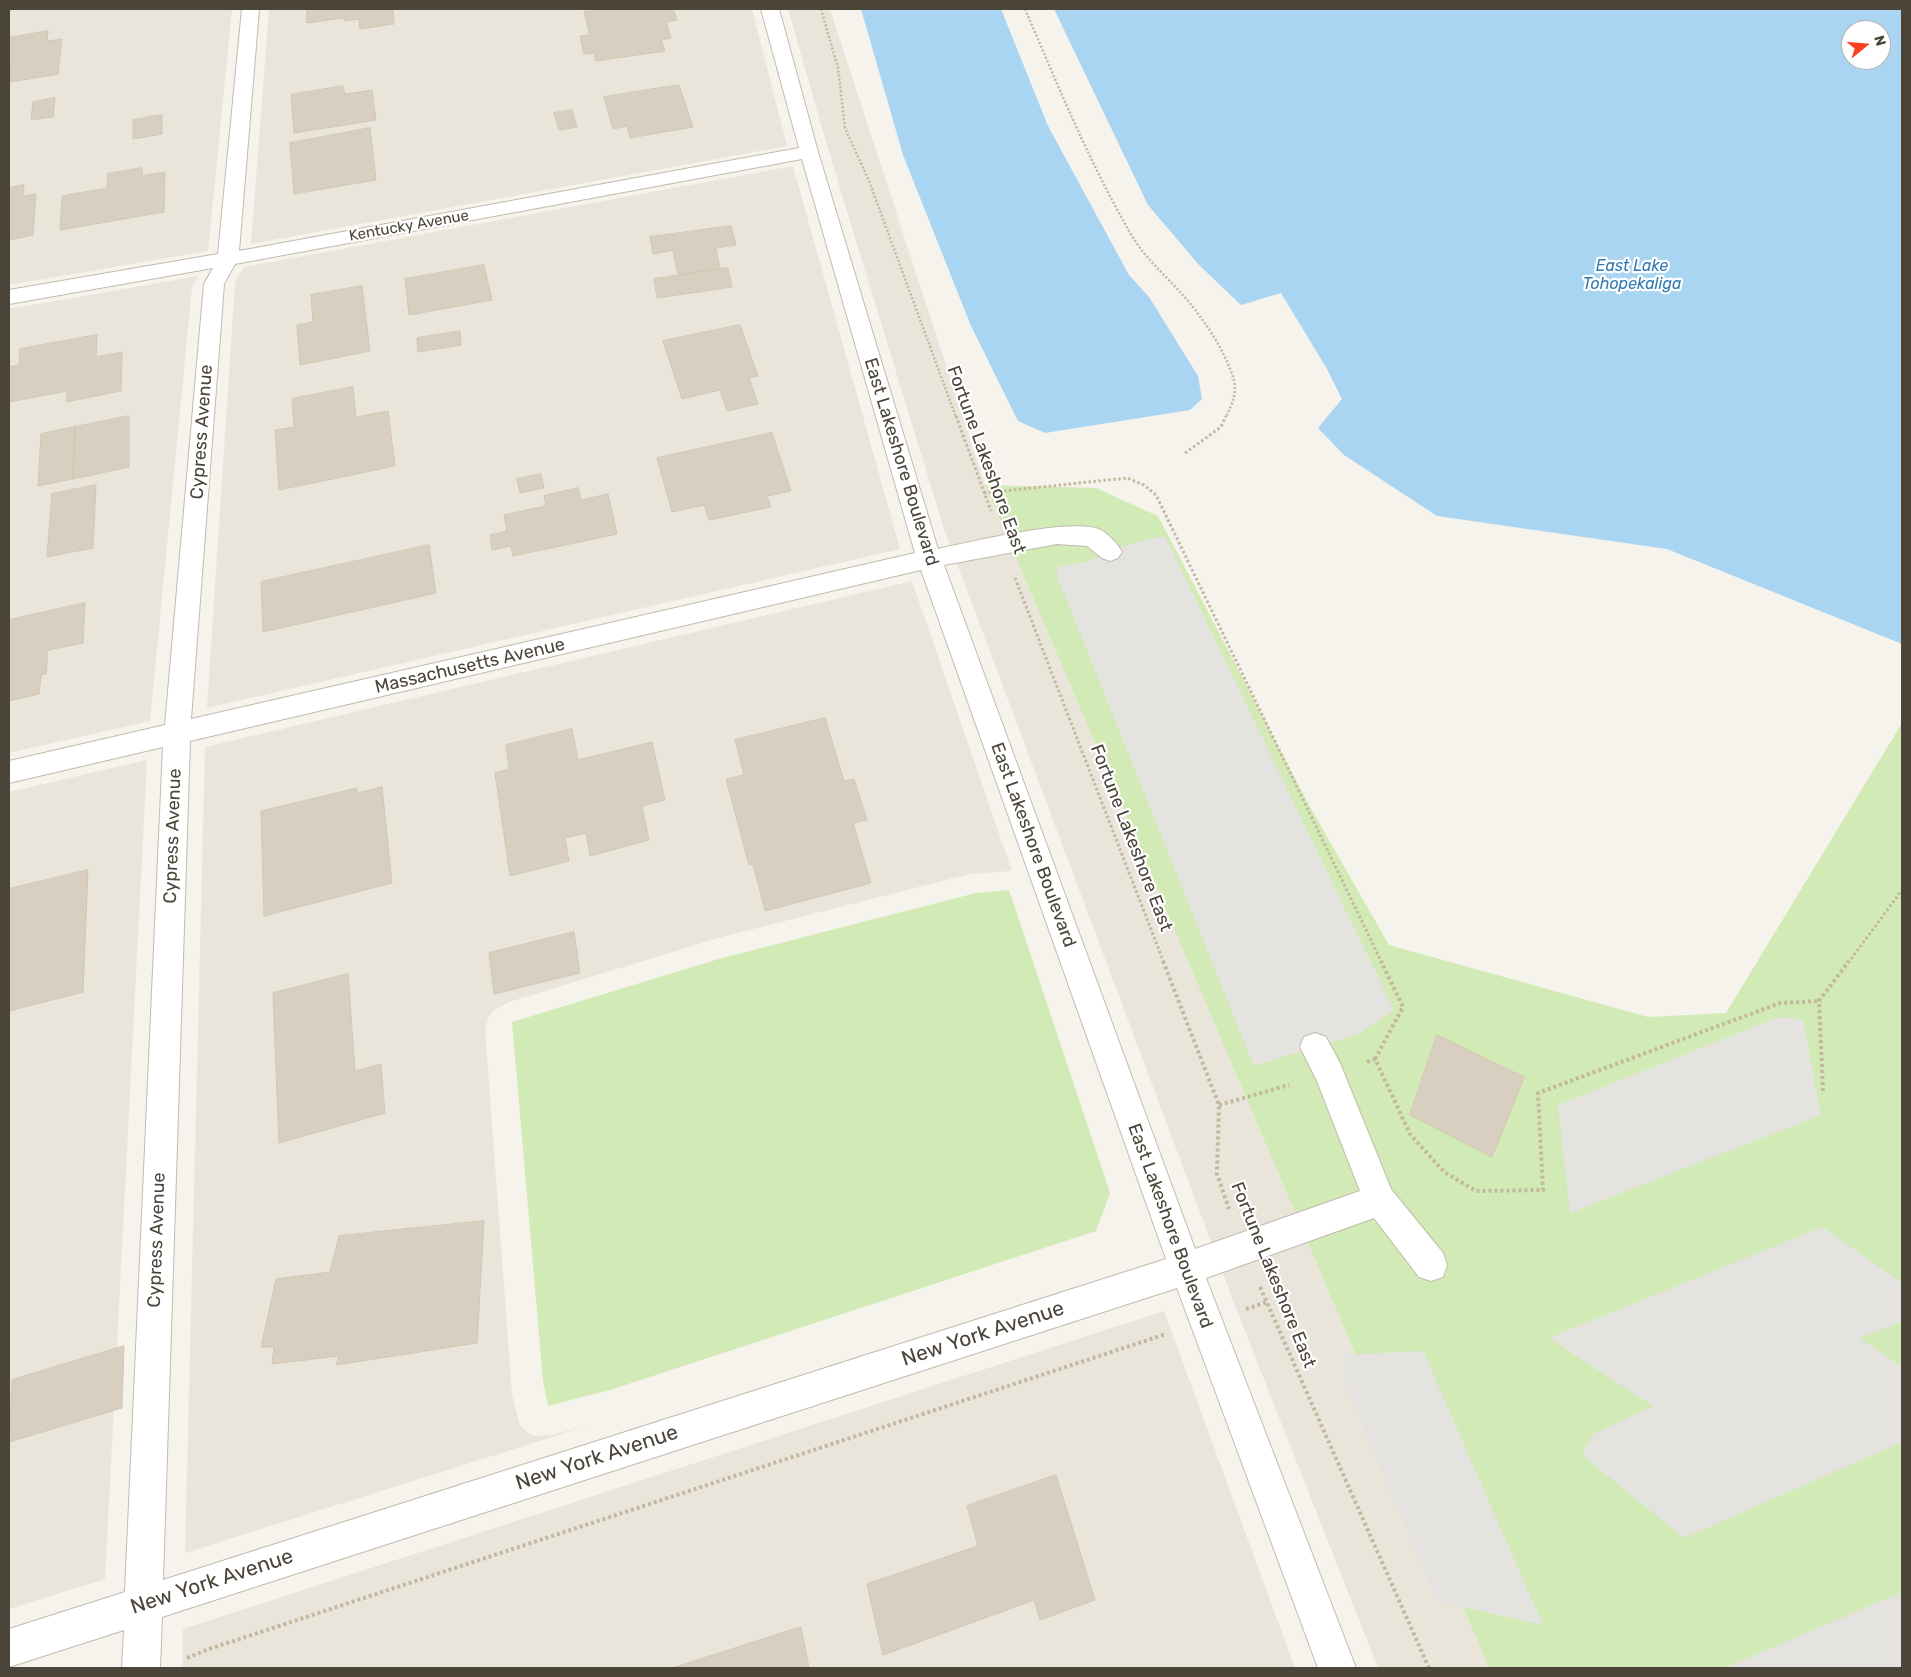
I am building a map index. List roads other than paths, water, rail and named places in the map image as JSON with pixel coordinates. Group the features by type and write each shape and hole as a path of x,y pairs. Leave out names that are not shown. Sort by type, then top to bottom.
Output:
{"street":[{"name":"Cypress Avenue","path":"141,1668 177,734 184,674 214,284 228,259 250,9"},
{"name":"East Lakeshore Boulevard","path":"770,9 809,152 920,533 1204,1321 1336,1668"},
{"name":"Kentucky Avenue","path":"9,297 228,259 809,152"},
{"name":"Massachusetts Avenue","path":"9,772 930,559 1057,535 1093,537 1110,552"},
{"path":"1322,1060 1380,1200 1431,1265"},
{"name":"New York Avenue","path":"9,1648 1186,1269 1380,1200"}],"water":[{"path":"861,9 1001,9 1048,126 1129,275 1149,297 1198,376 1202,399 1190,410 1045,433 1018,421 971,326 903,155"},
{"name":"East Lake Tohopekaliga","path":"1054,9 1902,9 1902,644 1667,549 1437,516 1344,455 1318,428 1342,399 1327,369 1281,293 1241,305 1199,265 1148,205"}]}
